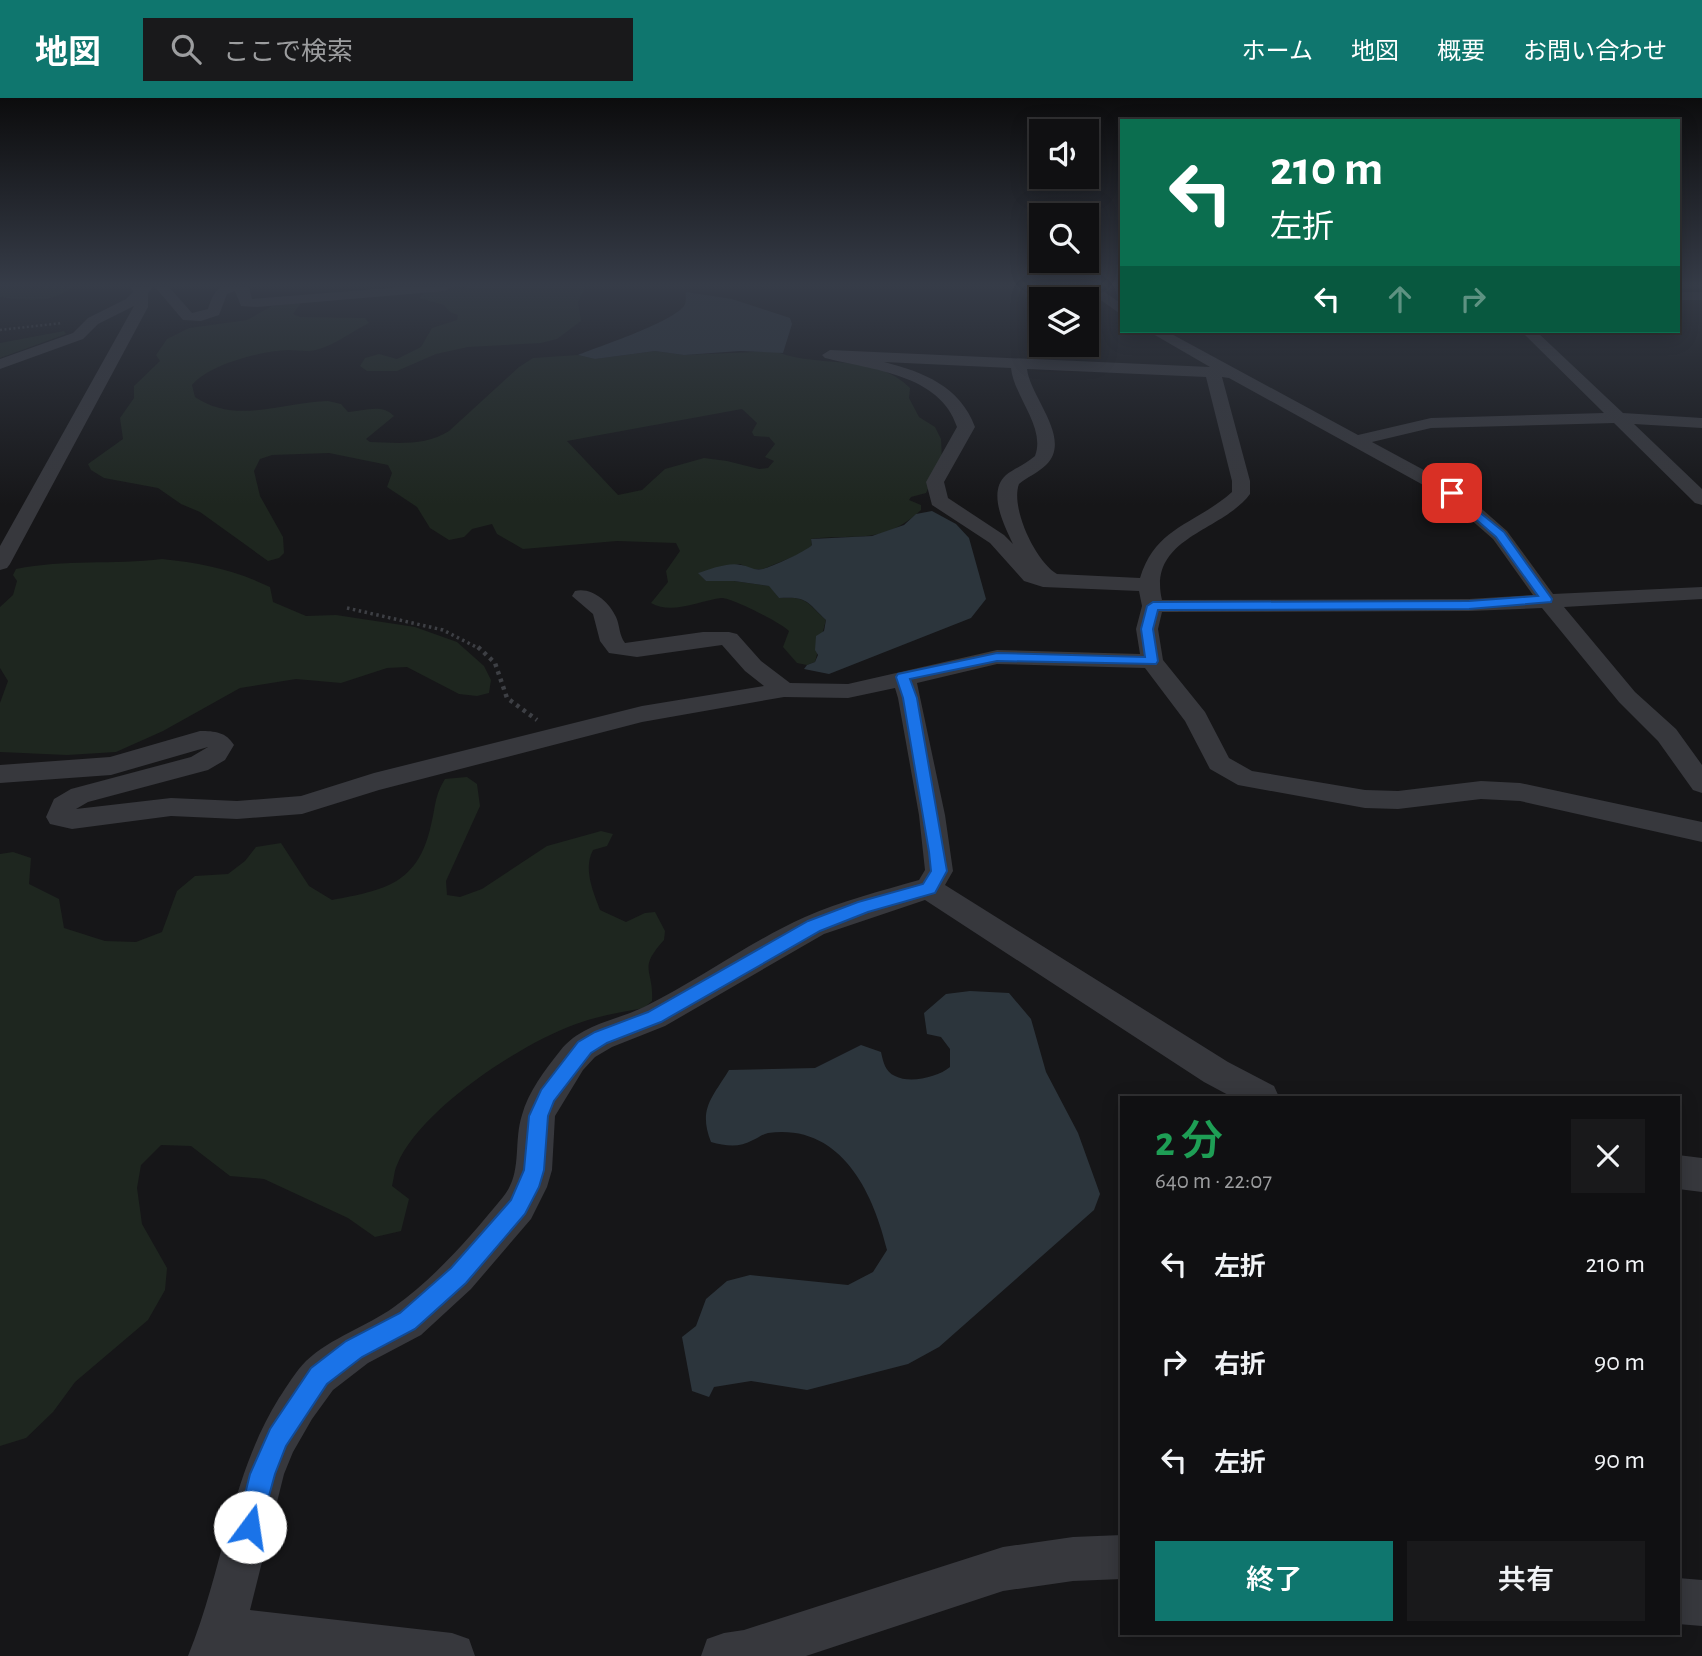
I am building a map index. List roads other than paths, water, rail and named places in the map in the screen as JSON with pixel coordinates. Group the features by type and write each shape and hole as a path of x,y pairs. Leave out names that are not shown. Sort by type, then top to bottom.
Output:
{"street":[{"path":"0,564 113,360"},
{"path":"850,360 902,372 935,388 958,408 965,418 965,427 935,482 939,501 997,539 1031,577 1043,582 1049,578"},
{"path":"941,360 1221,374"},
{"path":"1199,360 1221,374 1452,493 1473,510 1500,535 1546,599 1627,696 1667,735 1702,784"},
{"path":"1557,360 1702,499"},
{"path":"1018,363 1022,385 1044,434 1046,451 1043,458 1010,482 1008,497 1014,527 1022,545 1041,573 1049,578 1151,596 1469,605 1702,593"},
{"path":"1221,374 1241,481 1241,494 1172,540 1156,558 1147,629 1152,661 1196,718 1219,763 1247,779 1365,799 1398,800 1481,790 1520,792 1702,832"},
{"path":"1354,441 1431,424 1616,418 1702,423"},
{"path":"583,596 602,610 611,642 616,648 645,648 721,636 734,642 753,666 784,690"},
{"path":"0,774 111,766 200,739 214,739 222,745 216,754 199,764 80,795 67,801 59,810 59,817 72,819 194,806 237,810 278,808 329,798 374,782 556,734 642,714 784,690 848,691 997,657 1152,661"},
{"path":"452,1656 216,1643 262,1474 278,1437 319,1376 354,1349 407,1321 458,1276 518,1207 529,1187 534,1170 538,1116 547,1096 584,1047 601,1037 654,1017 814,926 864,906 929,888 939,871 932,815 910,698 903,677"},
{"path":"929,888 947,903 1260,1096"},
{"path":"1680,1172 1702,1175"},
{"path":"724,1656 744,1653 1003,1569 1073,1559 1120,1558"},
{"path":"1680,1601 1702,1603"}]}
